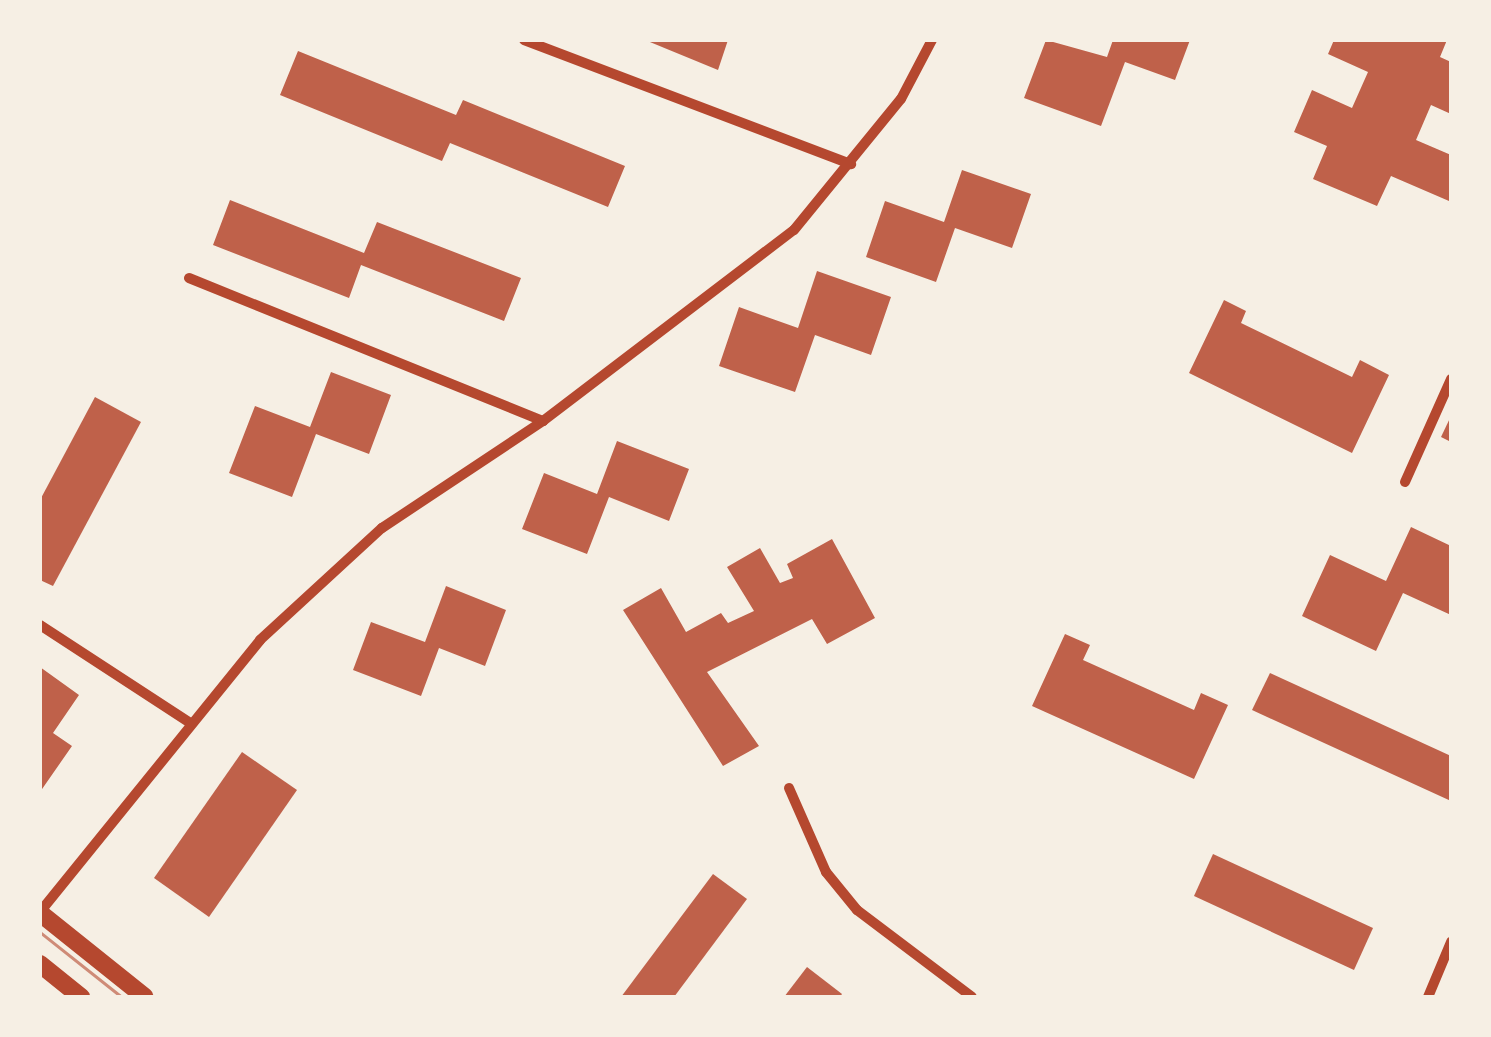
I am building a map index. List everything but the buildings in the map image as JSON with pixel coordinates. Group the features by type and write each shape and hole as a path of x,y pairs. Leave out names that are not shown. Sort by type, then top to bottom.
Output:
{"main road":[{"path":"40,912 146,997"},
{"path":"40,964 81,997"}],"street":[{"path":"524,40 851,164"},
{"path":"40,912 260,640 382,528 543,421 794,230 851,164 932,40"},
{"path":"189,278 543,421"},
{"path":"1405,482 1451,379"},
{"path":"40,625 190,722"},
{"path":"789,788 826,872 858,910 972,997"},
{"path":"1428,997 1451,942"}],"tram line":[{"path":"40,932 122,997"}]}
